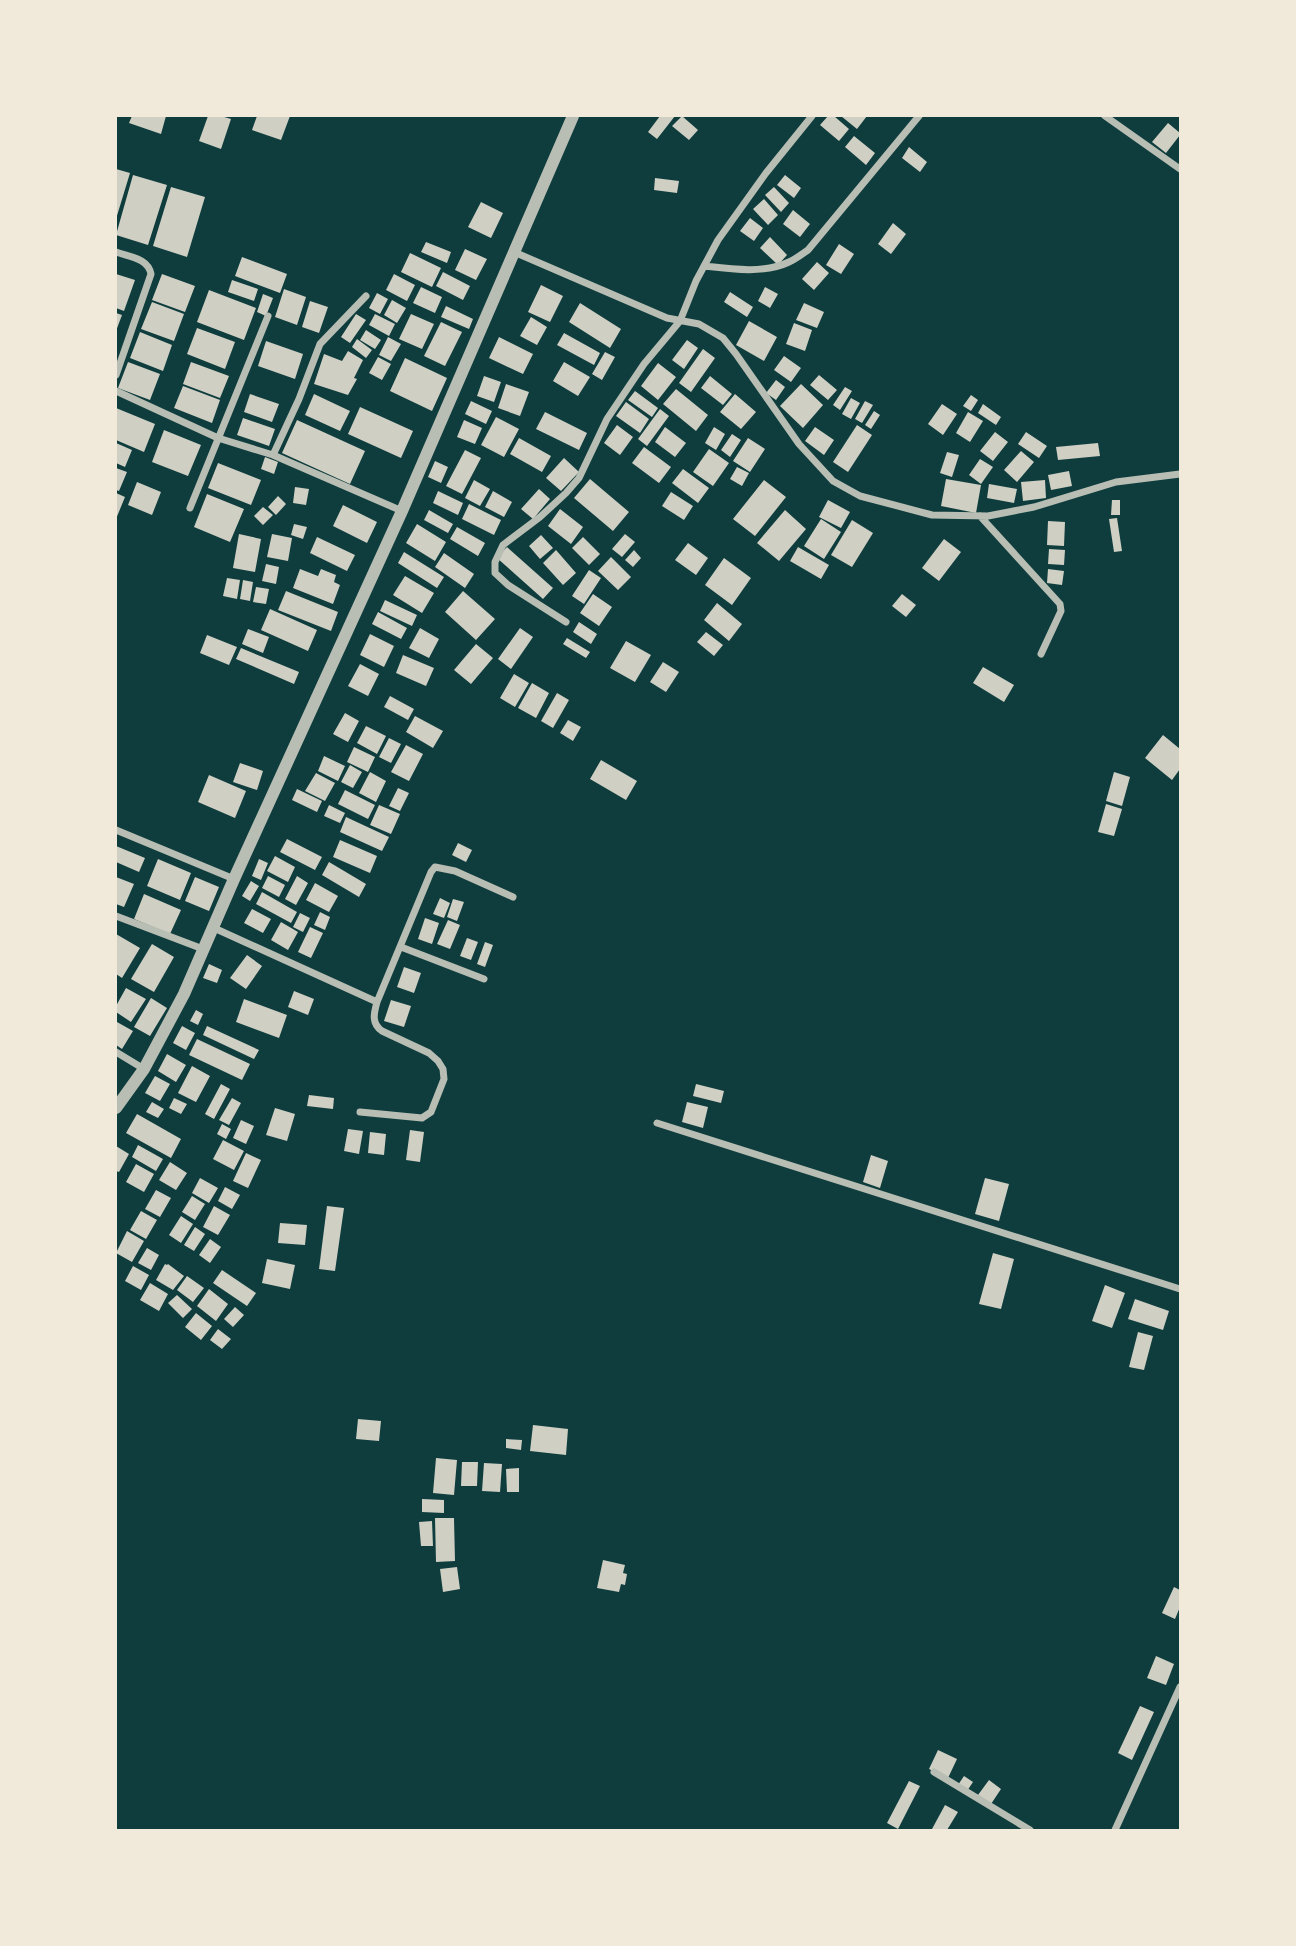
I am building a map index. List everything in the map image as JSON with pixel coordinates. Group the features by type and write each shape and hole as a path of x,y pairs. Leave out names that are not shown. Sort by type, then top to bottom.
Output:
{"street":[{"path":"116,1108 144,1069 184,995 402,511 573,116"},
{"path":"566,622 508,585 495,573 495,562 503,545 540,517 579,478 607,419 644,364 680,321 718,240 766,173 812,116"},
{"path":"704,266 731,270 778,266 790,262 808,250 919,116"},
{"path":"1105,116 1181,169"},
{"path":"116,252 146,262 151,274 116,375"},
{"path":"514,252 667,318 699,324 723,338 799,444 833,481 860,496 932,515 980,516 1034,506 1116,482 1179,471"},
{"path":"274,456 320,344 366,296"},
{"path":"190,508 268,316"},
{"path":"116,391 218,438 274,456 402,511"},
{"path":"980,516 1059,604 1061,611 1041,654"},
{"path":"116,830 234,879"},
{"path":"360,1112 422,1118 431,1112 444,1079 443,1069 429,1053 377,1028 374,1019 377,1002 435,867 455,871 513,897"},
{"path":"116,916 203,949"},
{"path":"214,928 377,1002"},
{"path":"401,947 484,979"},
{"path":"116,1052 144,1069"},
{"path":"657,1123 1181,1289"},
{"path":"1115,1830 1181,1687"},
{"path":"934,1772 1030,1830"}],"building":[{"path":"132,116 166,116 161,134 129,123"},
{"path":"208,116 231,119 221,149 199,141"},
{"path":"257,116 290,116 281,140 252,130"},
{"path":"660,116 675,116 657,139 648,132"},
{"path":"682,116 698,130 689,140 672,126"},
{"path":"828,116 834,116 849,129 839,141 820,125"},
{"path":"841,116 867,116 857,129"},
{"path":"1168,123 1180,135 1166,153 1152,142"},
{"path":"854,136 875,153 866,165 845,147"},
{"path":"909,147 927,162 920,172 902,158"},
{"path":"116,169 130,173 116,219"},
{"path":"133,175 167,185 148,245 116,235"},
{"path":"785,175 801,188 794,198 777,185"},
{"path":"655,178 679,181 677,193 654,190"},
{"path":"171,187 205,197 187,257 153,246"},
{"path":"774,187 789,203 781,212 765,195"},
{"path":"764,199 778,215 768,225 753,209"},
{"path":"481,202 503,213 491,238 468,227"},
{"path":"793,210 810,224 800,237 783,224"},
{"path":"750,218 763,228 754,241 740,231"},
{"path":"893,223 906,234 891,254 878,244"},
{"path":"770,237 787,255 778,265 760,248"},
{"path":"426,242 451,252 447,263 421,252"},
{"path":"839,244 854,254 841,274 826,265"},
{"path":"465,249 487,259 476,280 455,270"},
{"path":"410,253 441,268 432,287 401,272"},
{"path":"242,257 287,274 280,293 235,276"},
{"path":"817,262 829,273 814,290 802,279"},
{"path":"443,272 470,286 463,300 436,286"},
{"path":"116,274 135,280 124,311 116,308"},
{"path":"162,274 195,286 185,312 152,300"},
{"path":"394,274 415,285 407,301 386,290"},
{"path":"232,280 258,289 254,301 228,292"},
{"path":"541,285 563,296 550,322 528,312"},
{"path":"421,287 442,297 435,313 413,303"},
{"path":"765,287 778,294 770,308 758,301"},
{"path":"284,289 306,297 297,325 275,317"},
{"path":"209,290 256,308 244,340 197,322"},
{"path":"730,292 753,307 747,317 724,302"},
{"path":"377,293 388,299 380,314 369,308"},
{"path":"263,294 273,298 266,316 257,312"},
{"path":"392,300 406,308 397,323 384,315"},
{"path":"310,301 328,307 319,333 302,327"},
{"path":"152,302 184,314 174,341 141,329"},
{"path":"580,303 621,329 610,348 569,322"},
{"path":"804,303 824,312 817,328 796,320"},
{"path":"446,306 473,319 469,329 441,317"},
{"path":"116,313 122,315 116,331"},
{"path":"356,314 366,320 350,343 341,337"},
{"path":"375,314 395,324 389,336 369,325"},
{"path":"411,314 434,324 422,349 399,339"},
{"path":"531,317 547,327 537,345 520,336"},
{"path":"749,321 777,337 764,361 736,345"},
{"path":"441,322 462,332 445,366 424,356"},
{"path":"794,323 812,330 805,351 786,344"},
{"path":"197,328 235,342 225,369 187,354"},
{"path":"366,330 381,340 375,349 360,340"},
{"path":"140,332 172,345 163,371 130,358"},
{"path":"564,333 600,353 594,365 557,345"},
{"path":"388,337 401,344 391,361 379,355"},
{"path":"499,337 533,354 523,374 489,358"},
{"path":"357,339 372,350 366,358 352,347"},
{"path":"687,340 698,348 684,369 672,360"},
{"path":"266,341 303,354 295,379 258,366"},
{"path":"703,349 715,358 691,392 679,383"},
{"path":"348,351 363,360 348,395 314,384 324,354 342,361"},
{"path":"605,352 615,357 602,380 592,374"},
{"path":"784,356 801,368 791,382 774,370"},
{"path":"378,357 391,364 382,380 369,373"},
{"path":"405,358 447,378 432,411 390,391"},
{"path":"128,362 160,374 150,400 118,388"},
{"path":"191,362 229,376 220,398 183,384"},
{"path":"564,362 590,377 578,396 553,381"},
{"path":"658,363 676,377 658,400 641,386"},
{"path":"819,375 837,390 828,400 810,385"},
{"path":"484,376 501,382 494,402 477,396"},
{"path":"710,376 732,394 723,405 701,388"},
{"path":"776,380 785,387 776,400 766,393"},
{"path":"506,384 529,392 520,416 498,408"},
{"path":"801,384 823,405 803,428 780,406"},
{"path":"183,386 220,400 212,423 174,408"},
{"path":"845,387 852,391 840,410 833,405"},
{"path":"676,389 708,415 696,431 663,404"},
{"path":"635,391 658,408 652,417 628,400"},
{"path":"250,394 279,404 272,422 244,412"},
{"path":"314,394 350,411 340,431 305,415"},
{"path":"735,394 756,412 741,429 720,412"},
{"path":"971,395 978,400 971,411 963,406"},
{"path":"851,398 860,403 851,419 842,414"},
{"path":"471,401 492,411 486,424 465,414"},
{"path":"865,401 873,405 862,423 855,419"},
{"path":"626,402 649,419 640,433 616,416"},
{"path":"942,404 957,414 943,435 928,424"},
{"path":"983,404 1001,417 996,425 978,413"},
{"path":"360,407 413,431 401,458 348,434"},
{"path":"116,408 155,424 144,452 116,440"},
{"path":"660,409 669,416 647,446 638,439"},
{"path":"874,411 880,415 871,429 865,425"},
{"path":"545,412 587,433 579,450 536,429"},
{"path":"968,412 983,421 970,442 956,433"},
{"path":"496,417 519,429 504,457 481,445"},
{"path":"243,418 275,429 269,446 237,435"},
{"path":"297,420 365,451 350,484 282,453"},
{"path":"464,420 482,428 475,444 457,437"},
{"path":"617,425 633,437 620,455 604,443"},
{"path":"857,425 872,435 848,472 833,462"},
{"path":"665,427 686,443 675,457 655,442"},
{"path":"714,427 725,434 716,450 705,443"},
{"path":"815,427 834,440 824,455 805,441"},
{"path":"164,430 201,445 188,476 152,462"},
{"path":"995,432 1008,442 993,461 980,451"},
{"path":"1026,432 1047,446 1039,458 1018,444"},
{"path":"732,434 741,440 730,457 721,450"},
{"path":"519,438 551,456 542,472 510,454"},
{"path":"748,438 765,449 750,472 733,461"},
{"path":"116,443 132,450 125,467 116,463"},
{"path":"1098,443 1100,456 1058,460 1056,447"},
{"path":"644,447 671,467 659,483 632,463"},
{"path":"709,449 729,463 713,486 693,472"},
{"path":"465,450 481,458 462,494 446,486"},
{"path":"1021,451 1034,462 1017,482 1004,470"},
{"path":"947,452 959,455 952,477 940,473"},
{"path":"265,457 278,462 274,474 261,469"},
{"path":"564,458 579,472 561,491 546,478"},
{"path":"980,459 993,467 981,484 969,475"},
{"path":"435,461 448,467 441,483 428,477"},
{"path":"218,463 261,480 251,505 208,488"},
{"path":"737,467 749,473 742,486 730,479"},
{"path":"116,468 127,472 119,491 116,490"},
{"path":"683,469 709,488 698,503 672,483"},
{"path":"1069,471 1072,486 1051,490 1048,475"},
{"path":"590,479 629,512 613,531 574,498"},
{"path":"946,479 981,485 976,513 941,506"},
{"path":"474,480 490,489 480,506 465,498"},
{"path":"764,480 786,497 755,536 733,519"},
{"path":"1045,480 1046,498 1023,501 1021,482"},
{"path":"137,482 161,492 152,515 128,505"},
{"path":"989,484 1017,489 1014,503 987,498"},
{"path":"295,487 309,489 306,505 293,503"},
{"path":"539,489 550,499 533,519 521,509"},
{"path":"438,491 463,503 458,515 433,503"},
{"path":"493,491 512,502 504,517 485,507"},
{"path":"671,492 693,506 684,520 662,506"},
{"path":"116,493 125,497 116,519"},
{"path":"207,494 244,509 230,542 194,527"},
{"path":"278,496 286,504 276,515 268,507"},
{"path":"828,500 850,512 841,528 819,517"},
{"path":"1112,500 1120,500 1120,515 1111,515"},
{"path":"469,504 501,520 494,535 462,519"},
{"path":"343,505 377,522 367,543 333,526"},
{"path":"263,507 273,515 263,525 254,516"},
{"path":"560,509 583,527 571,544 548,526"},
{"path":"429,510 453,524 448,533 424,520"},
{"path":"785,510 806,529 779,561 757,543"},
{"path":"1117,518 1122,551 1114,552 1109,519"},
{"path":"821,519 841,532 824,559 804,546"},
{"path":"852,520 873,533 852,567 831,555"},
{"path":"1048,521 1065,522 1064,546 1047,545"},
{"path":"294,524 307,527 303,539 291,535"},
{"path":"417,524 446,542 435,561 406,543"},
{"path":"457,527 485,543 478,556 450,539"},
{"path":"239,534 261,539 255,572 233,568"},
{"path":"272,534 292,538 288,561 267,557"},
{"path":"625,534 635,542 622,557 612,549"},
{"path":"541,535 553,548 540,559 529,546"},
{"path":"317,537 355,555 347,571 310,553"},
{"path":"583,537 600,554 589,565 572,548"},
{"path":"944,539 961,552 939,581 922,568"},
{"path":"688,543 708,558 696,575 675,560"},
{"path":"507,547 553,588 543,599 497,558"},
{"path":"798,547 829,565 821,579 790,561"},
{"path":"1049,549 1065,550 1064,565 1048,564"},
{"path":"556,550 576,573 563,585 543,563"},
{"path":"634,550 641,558 633,567 625,560"},
{"path":"404,552 444,577 437,588 398,563"},
{"path":"444,553 474,574 465,588 435,567"},
{"path":"611,557 631,577 618,590 598,571"},
{"path":"724,558 751,578 732,605 705,585"},
{"path":"266,564 279,567 276,584 262,581"},
{"path":"300,569 318,576 321,569 336,575 334,582 340,585 333,604 293,588"},
{"path":"1048,569 1064,571 1062,585 1047,583"},
{"path":"589,570 601,578 584,604 572,596"},
{"path":"405,576 434,593 422,613 393,595"},
{"path":"227,578 240,580 237,599 223,596"},
{"path":"243,580 253,582 250,601 240,599"},
{"path":"256,587 269,589 266,604 253,602"},
{"path":"286,591 338,612 331,631 278,610"},
{"path":"463,591 495,619 476,640 445,612"},
{"path":"593,594 612,607 599,626 580,613"},
{"path":"902,594 916,605 906,617 892,606"},
{"path":"385,600 417,615 412,626 380,611"},
{"path":"717,603 742,624 729,641 704,620"},
{"path":"270,609 317,630 308,651 261,630"},
{"path":"378,612 407,628 401,639 372,624"},
{"path":"579,622 597,634 591,644 573,632"},
{"path":"420,628 439,639 429,658 409,648"},
{"path":"520,628 533,637 511,669 498,659"},
{"path":"248,629 269,637 263,653 242,644"},
{"path":"706,632 723,645 714,656 697,642"},
{"path":"370,634 394,646 384,667 360,655"},
{"path":"207,635 237,647 229,665 200,653"},
{"path":"567,638 590,652 586,658 563,644"},
{"path":"626,641 651,655 635,682 610,668"},
{"path":"476,644 493,658 471,684 454,670"},
{"path":"241,648 299,672 294,684 236,659"},
{"path":"403,655 434,668 426,686 396,673"},
{"path":"663,662 679,672 666,692 650,682"},
{"path":"360,664 379,674 368,696 348,686"},
{"path":"983,667 1014,685 1004,702 973,683"},
{"path":"514,674 529,683 515,707 500,698"},
{"path":"532,683 549,693 536,718 518,708"},
{"path":"557,693 569,700 553,728 541,721"},
{"path":"390,696 414,709 408,720 384,707"},
{"path":"345,713 359,721 348,742 333,734"},
{"path":"415,716 443,731 433,748 406,732"},
{"path":"568,720 581,727 573,741 560,733"},
{"path":"366,726 386,736 377,754 357,743"},
{"path":"1163,735 1180,749 1180,769 1172,780 1145,758"},
{"path":"389,738 401,744 391,763 379,757"},
{"path":"406,745 423,754 409,781 391,772"},
{"path":"354,747 375,757 368,772 347,762"},
{"path":"324,756 345,766 338,781 318,771"},
{"path":"601,760 637,781 626,800 590,779"},
{"path":"240,763 263,771 257,790 233,782"},
{"path":"350,765 362,772 353,788 341,782"},
{"path":"370,772 386,781 376,802 359,793"},
{"path":"1114,772 1130,777 1122,806 1106,801"},
{"path":"316,773 335,783 325,801 305,791"},
{"path":"209,775 246,791 235,818 198,802"},
{"path":"398,788 409,793 400,811 389,806"},
{"path":"297,789 322,801 317,812 292,800"},
{"path":"345,790 375,805 368,819 338,804"},
{"path":"1106,804 1122,809 1114,836 1098,832"},
{"path":"329,805 345,813 340,823 324,816"},
{"path":"379,805 400,814 391,834 370,825"},
{"path":"346,817 389,837 382,851 340,832"},
{"path":"287,839 322,857 315,870 280,852"},
{"path":"340,840 377,856 370,873 333,857"},
{"path":"458,843 472,850 466,862 452,855"},
{"path":"116,846 145,858 139,872 116,862"},
{"path":"275,856 295,867 288,882 267,871"},
{"path":"158,859 191,873 180,900 147,886"},
{"path":"259,859 268,863 261,880 252,876"},
{"path":"329,862 366,884 359,897 322,875"},
{"path":"268,876 285,885 279,897 262,888"},
{"path":"297,876 308,883 296,905 285,899"},
{"path":"116,877 134,884 124,907 116,904"},
{"path":"195,877 219,887 209,911 185,901"},
{"path":"251,881 259,886 250,901 242,896"},
{"path":"315,883 338,896 329,912 306,900"},
{"path":"262,892 297,912 291,923 256,904"},
{"path":"144,894 181,910 170,934 134,919"},
{"path":"440,898 450,903 444,918 433,914"},
{"path":"453,899 464,902 457,921 447,917"},
{"path":"252,909 271,919 263,933 244,923"},
{"path":"320,912 330,917 325,930 314,925"},
{"path":"300,913 310,918 303,932 293,927"},
{"path":"425,918 439,923 432,944 418,939"},
{"path":"448,920 460,925 450,949 437,944"},
{"path":"281,922 298,932 288,950 271,940"},
{"path":"310,927 323,933 311,958 298,952"},
{"path":"116,934 140,948 122,978 116,974"},
{"path":"467,938 478,942 471,960 460,956"},
{"path":"485,942 493,945 485,967 477,964"},
{"path":"152,944 174,957 154,992 131,979"},
{"path":"247,955 262,966 246,989 230,978"},
{"path":"209,964 222,970 217,983 203,978"},
{"path":"404,967 421,973 414,993 397,987"},
{"path":"126,988 146,999 131,1022 116,1012 116,1006"},
{"path":"294,991 314,999 308,1015 288,1007"},
{"path":"151,998 167,1008 150,1036 134,1027"},
{"path":"244,999 287,1015 279,1038 236,1022"},
{"path":"391,1000 411,1006 404,1027 384,1021"},
{"path":"196,1010 203,1014 198,1025 190,1021"},
{"path":"117,1022 133,1031 122,1049 116,1045"},
{"path":"182,1026 195,1033 186,1050 173,1043"},
{"path":"207,1026 259,1050 254,1059 203,1035"},
{"path":"197,1039 250,1064 242,1080 189,1055"},
{"path":"167,1054 186,1065 176,1082 158,1071"},
{"path":"192,1066 210,1076 196,1102 178,1093"},
{"path":"155,1076 170,1084 160,1101 145,1093"},
{"path":"221,1084 230,1089 214,1119 205,1114"},
{"path":"696,1084 724,1091 721,1103 693,1096"},
{"path":"309,1095 334,1098 333,1109 307,1106"},
{"path":"174,1098 187,1104 181,1114 169,1108"},
{"path":"232,1098 241,1103 229,1125 219,1120"},
{"path":"152,1102 164,1109 158,1118 146,1112"},
{"path":"687,1102 708,1107 703,1128 682,1122"},
{"path":"275,1108 295,1114 287,1141 266,1135"},
{"path":"137,1114 181,1139 171,1158 126,1133"},
{"path":"241,1120 254,1126 246,1144 233,1138"},
{"path":"222,1124 231,1129 226,1139 217,1134"},
{"path":"348,1129 363,1131 359,1154 344,1151"},
{"path":"410,1130 424,1132 420,1162 406,1160"},
{"path":"370,1132 386,1134 384,1155 368,1153"},
{"path":"223,1140 244,1151 234,1170 213,1159"},
{"path":"138,1145 163,1159 156,1171 132,1157"},
{"path":"116,1146 129,1154 119,1172 116,1171"},
{"path":"246,1153 261,1160 248,1188 233,1181"},
{"path":"871,1155 888,1161 880,1188 863,1182"},
{"path":"170,1162 187,1173 176,1190 159,1180"},
{"path":"136,1164 154,1174 144,1192 126,1182"},
{"path":"200,1178 218,1188 209,1203 192,1193"},
{"path":"985,1178 1009,1184 999,1221 975,1214"},
{"path":"225,1187 240,1195 232,1209 218,1201"},
{"path":"156,1190 171,1198 160,1217 145,1209"},
{"path":"192,1196 205,1204 195,1220 182,1212"},
{"path":"214,1206 230,1215 218,1235 203,1227"},
{"path":"327,1206 344,1208 335,1271 319,1269"},
{"path":"141,1211 157,1220 146,1239 130,1230"},
{"path":"181,1216 193,1224 181,1243 169,1235"},
{"path":"280,1223 307,1225 305,1245 278,1243"},
{"path":"195,1227 205,1234 194,1251 184,1245"},
{"path":"127,1231 144,1241 132,1262 116,1253"},
{"path":"210,1239 221,1247 210,1263 199,1255"},
{"path":"147,1248 159,1255 151,1270 138,1263"},
{"path":"993,1253 1014,1259 1001,1309 979,1304"},
{"path":"267,1259 295,1265 290,1289 262,1283"},
{"path":"165,1264 184,1276 173,1290 156,1280"},
{"path":"133,1266 149,1275 141,1290 125,1281"},
{"path":"222,1270 256,1293 247,1306 213,1283"},
{"path":"187,1276 204,1288 193,1302 177,1290"},
{"path":"150,1283 168,1294 159,1311 140,1300"},
{"path":"1105,1285 1125,1293 1112,1328 1092,1321"},
{"path":"209,1289 228,1304 216,1321 197,1306"},
{"path":"177,1295 192,1309 183,1318 168,1303"},
{"path":"1135,1299 1169,1311 1163,1330 1128,1319"},
{"path":"235,1307 244,1315 233,1327 224,1319"},
{"path":"196,1313 212,1326 201,1340 185,1327"},
{"path":"218,1329 231,1339 222,1349 210,1340"},
{"path":"1138,1332 1153,1336 1144,1370 1129,1367"},
{"path":"358,1419 381,1421 379,1441 356,1439"},
{"path":"533,1425 568,1429 566,1455 530,1451"},
{"path":"506,1439 522,1440 521,1450 506,1448"},
{"path":"436,1458 457,1460 454,1495 433,1493"},
{"path":"462,1462 478,1462 477,1486 461,1486"},
{"path":"484,1463 502,1464 500,1492 482,1491"},
{"path":"519,1468 519,1492 507,1492 506,1469"},
{"path":"422,1499 444,1500 444,1513 422,1512"},
{"path":"435,1518 454,1518 455,1561 436,1562"},
{"path":"432,1521 433,1546 421,1546 419,1522"},
{"path":"603,1560 625,1565 625,1585 621,1584 619,1592 597,1588"},
{"path":"457,1567 460,1589 443,1592 440,1569"},
{"path":"1174,1587 1180,1590 1180,1607 1175,1619 1162,1613"},
{"path":"1156,1656 1174,1664 1166,1685 1147,1678"},
{"path":"1140,1706 1154,1712 1132,1760 1118,1753"},
{"path":"938,1750 957,1759 948,1778 929,1769"},
{"path":"964,1776 973,1782 967,1791 958,1785"},
{"path":"989,1780 1001,1789 991,1804 978,1795"},
{"path":"909,1781 920,1786 898,1829 887,1823"},
{"path":"945,1805 958,1812 947,1830 932,1829"}]}
